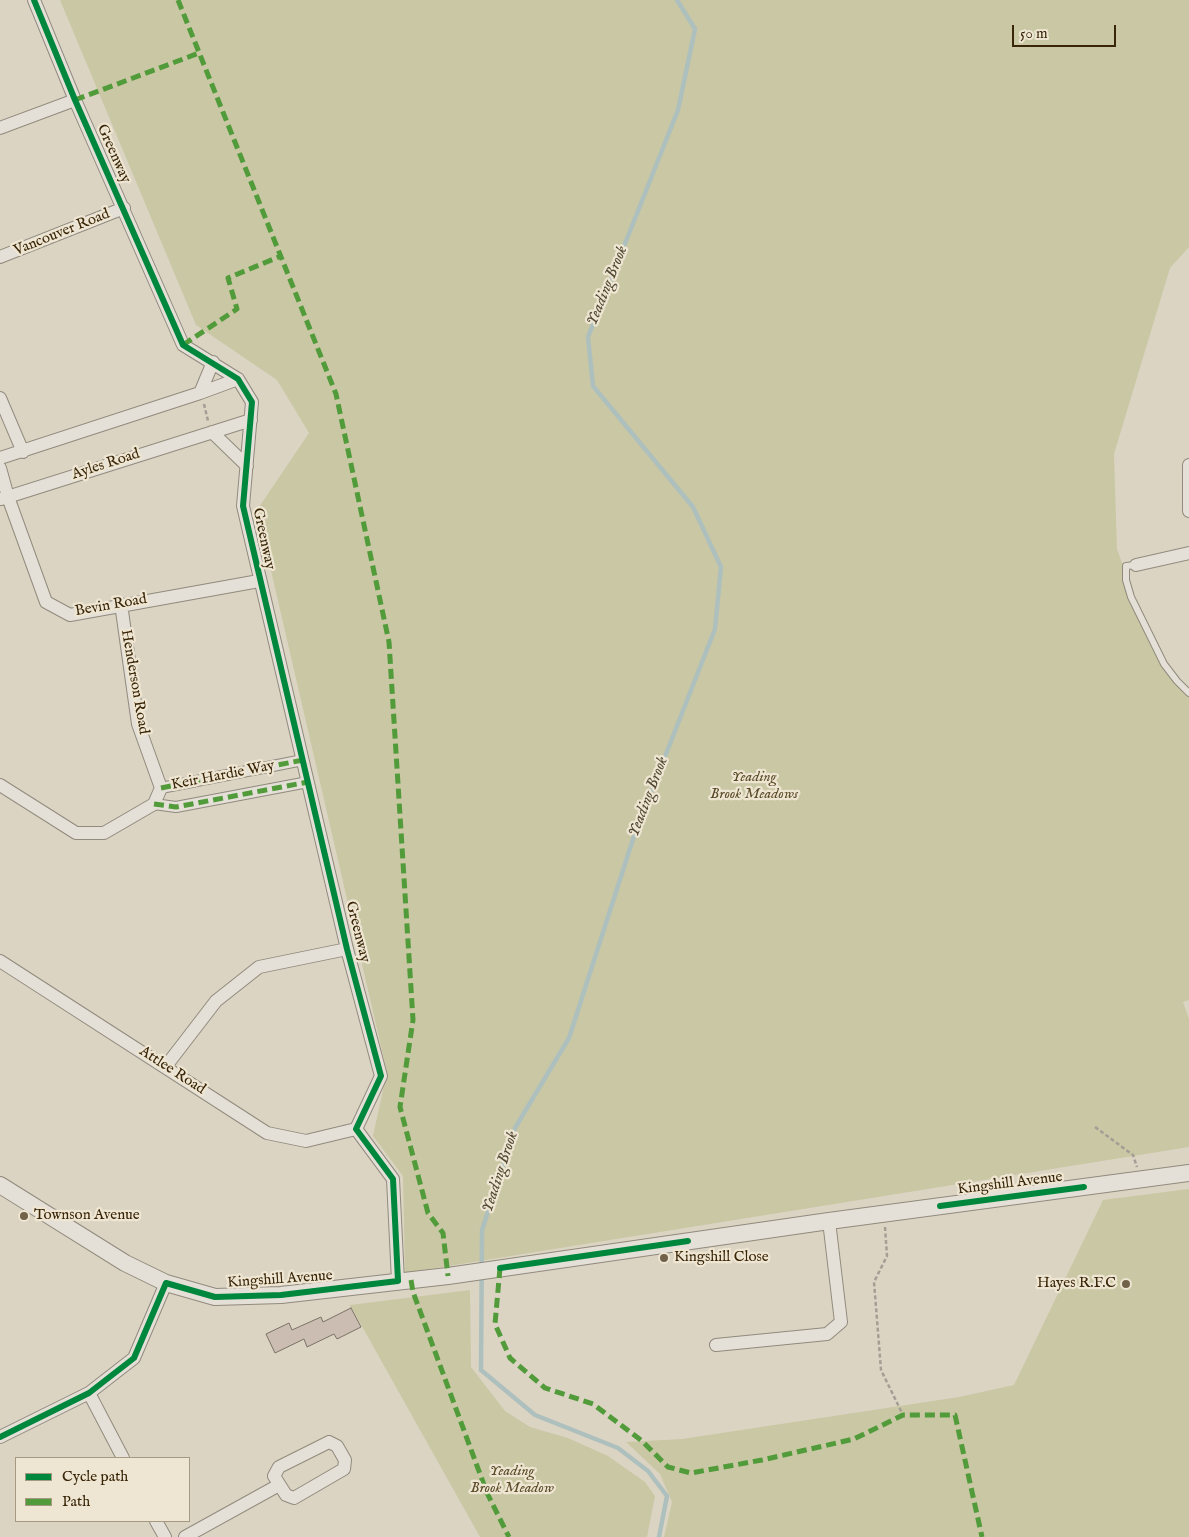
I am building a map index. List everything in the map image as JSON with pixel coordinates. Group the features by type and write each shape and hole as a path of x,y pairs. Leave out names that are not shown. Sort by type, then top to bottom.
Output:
{"street":[{"name":"Greenway","path":"34,0 74,100 124,208 183,345 238,379 252,402 243,506 259,581 347,948 381,1076 356,1128"},
{"path":"0,128 74,100"},
{"name":"Vancouver Road","path":"0,257 124,208"},
{"path":"200,393 213,362"},
{"path":"0,458 23,452 238,379"},
{"path":"0,398 23,452"},
{"name":"Ayles Road","path":"4,498 251,420"},
{"path":"212,432 247,466"},
{"path":"1189,465 1189,510"},
{"name":"Bevin Road","path":"0,468 4,498 46,602 70,615 121,604 259,581"},
{"path":"1136,564 1189,553"},
{"name":"Henderson Road","path":"121,604 138,724 161,788"},
{"name":"Keir Hardie Way","path":"0,785 76,832 104,833 154,804 161,788 303,760"},
{"name":"Keir Hardie Way","path":"154,804 176,807 308,782"},
{"path":"166,1066 216,1001 260,967 347,948"},
{"name":"Attlee Road","path":"0,961 166,1066 267,1133 306,1141 356,1128"},
{"path":"356,1128 393,1179 398,1281"},
{"name":"Kingshill Avenue","path":"0,1186 125,1263 166,1283 215,1297 281,1295 463,1274 884,1213 1189,1173"},
{"path":"716,1345 827,1334 841,1322 830,1221"},
{"path":"0,1437 89,1394 134,1358 166,1283"},
{"path":"89,1394 122,1457"},
{"path":"329,1442 336,1446 345,1460 344,1469 294,1498 286,1495 279,1485 274,1476 279,1467 329,1442"},
{"path":"185,1537 279,1485"},
{"path":"157,1522 165,1537"}],"lane":[{"path":"1136,564 1126,566 1126,580 1131,597 1164,664 1176,681 1189,693"}],"path":[{"path":"200,393 212,432"},
{"path":"1095,1127 1133,1155 1142,1180"},
{"path":"884,1213 887,1256 874,1282 879,1353 881,1370 903,1415"}],"green space":[{"name":"Yeading Brook Meadows","path":"60,0 1189,0 1189,247 1170,268 1114,454 1117,549 1156,655 1189,689 1189,1000 1183,1002 1189,1019 1189,1147 405,1273 403,1176 373,1136 387,1072 257,510 309,433 277,380 196,325"},
{"path":"1189,1189 1189,1537 664,1537 672,1502 660,1474 626,1442 682,1439 959,1397 1014,1385 1103,1200"},
{"name":"Yeading Brook Meadow","path":"470,1290 471,1367 505,1411 530,1427 568,1438 608,1456 645,1482 655,1496 647,1537 480,1537 350,1305"}],"building":[{"path":"351,1308 361,1327 337,1339 334,1334 307,1347 304,1339 275,1353 266,1334 289,1323 292,1330 321,1317 323,1322"}],"waterway":[{"name":"Yeading Brook","path":"659,1537 667,1496 648,1471 618,1448 535,1415 481,1370 482,1230 515,1128 569,1038 635,833 715,629 721,567 693,507 593,386 588,337 678,110 695,29 677,0"}],"marked path":[{"path":"178,0 336,394 389,642 413,1020 400,1107 428,1213 443,1233 448,1276"},
{"path":"75,100 199,53"},
{"path":"183,345 237,309 228,278 281,256"},
{"path":"161,788 303,760"},
{"path":"154,804 176,807 308,782"},
{"path":"500,1268 495,1324 510,1358 545,1388 593,1404 642,1441 668,1467 691,1473 762,1460 854,1439 903,1415 955,1415 982,1537"},
{"path":"411,1280 413,1292 487,1493 509,1537"}],"cycle path":[{"path":"0,1437 89,1393 134,1358 166,1283 215,1297 281,1295 398,1281 393,1179 356,1129 381,1076 347,949 243,506 252,402 238,379 183,345 75,100 34,0"},
{"path":"940,1206 1084,1187"},
{"path":"500,1268 688,1241"}],"place":[{"name":"Townson Avenue","path":"24,1216"},
{"name":"Kingshill Close","path":"664,1258"},
{"name":"Hayes R.F.C","path":"1126,1284"}]}
